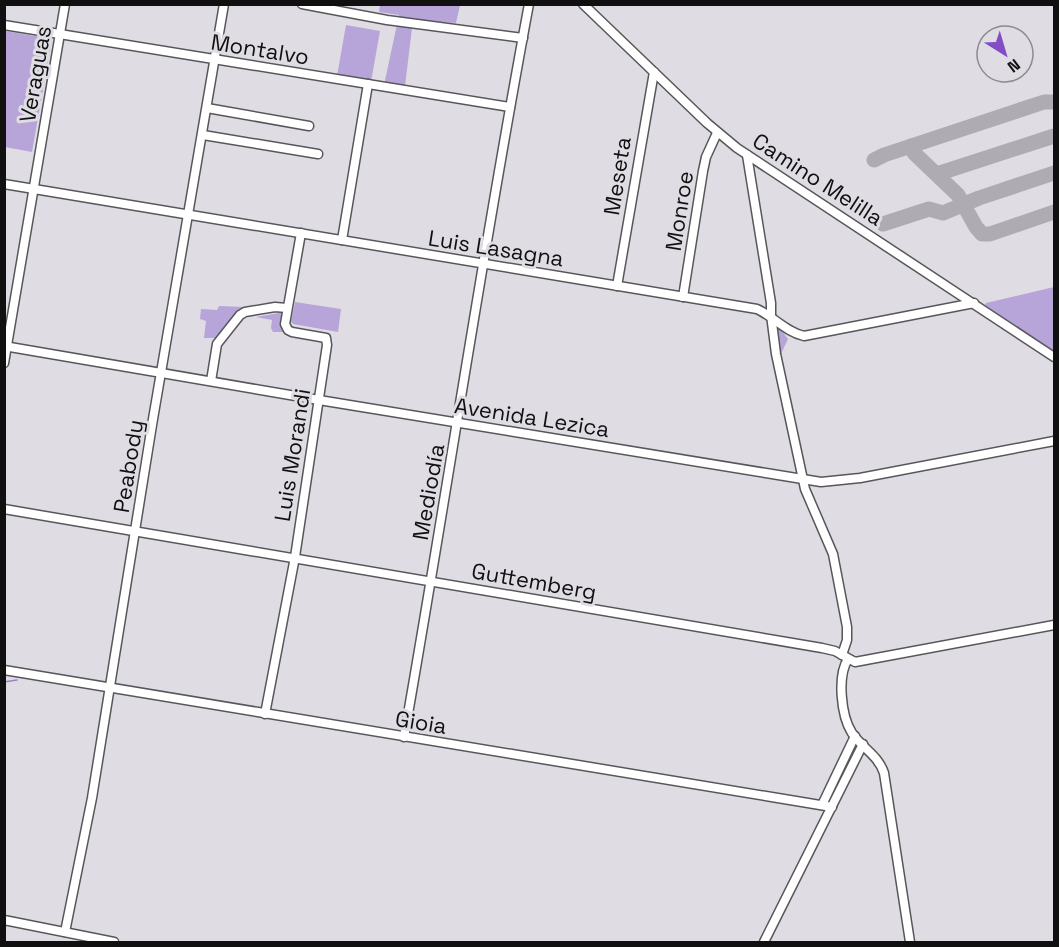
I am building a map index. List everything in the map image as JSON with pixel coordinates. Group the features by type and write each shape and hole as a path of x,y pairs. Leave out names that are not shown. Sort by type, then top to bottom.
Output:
{"street":[{"name":"Veraguas","path":"4,363 65,4"},
{"name":"Peabody","path":"65,932 92,798 108,687 224,4"},
{"path":"302,4 387,20 523,38"},
{"name":"Mediodía","path":"404,737 529,4"},
{"name":"Camino Melilla","path":"584,4 717,133 1054,357"},
{"name":"Montalvo","path":"4,25 510,107"},
{"name":"Meseta","path":"617,286 654,72"},
{"path":"342,240 368,84"},
{"path":"207,108 309,126"},
{"name":"Monroe","path":"683,297 703,171 706,157 717,133"},
{"path":"203,135 318,154"},
{"path":"747,154 771,303 776,354 804,480 811,506 832,554 848,627 842,670 842,692 848,724 855,736 879,761 884,773 910,942"},
{"name":"Luis Lasagna","path":"4,184 757,309 771,315 793,333 804,336 974,303"},
{"name":"Luis Morandi","path":"265,714 295,557 328,341 326,338 288,330 285,324 301,233"},
{"path":"211,381 217,344 240,315 245,312 275,307 287,308"},
{"name":"Avenida Lezica","path":"6,347 821,482 852,479 1054,441"},
{"name":"Guttemberg","path":"4,509 822,648 860,662 1054,625"},
{"name":"Gioia","path":"4,670 832,807"},
{"path":"822,805 855,736"},
{"path":"764,942 863,744"},
{"path":"4,920 114,942"}],"shaded area":[{"path":"380,5 460,5 456,23 413,20 405,86 384,85 399,15 379,12"},
{"path":"346,25 380,31 371,82 337,76"},
{"path":"5,31 52,39 32,152 5,147"},
{"path":"1054,287 1054,351 985,305 986,303"},
{"path":"295,302 341,309 338,332 293,324 291,322"},
{"path":"219,306 244,307 218,338 204,338 206,321 200,319 201,309 217,310"},
{"path":"285,312 285,332 273,332 272,320 256,317"},
{"path":"777,325 788,339 780,356 775,327"}],"waterway":[{"path":"4,682 17,680"}],"taxiway":[{"path":"874,160 1044,102 1054,102"},
{"path":"937,174 1054,136"},
{"path":"911,146 914,153 958,195 982,234 990,234 1054,212"},
{"path":"883,224 929,209 943,213 979,198 1054,173"}]}
